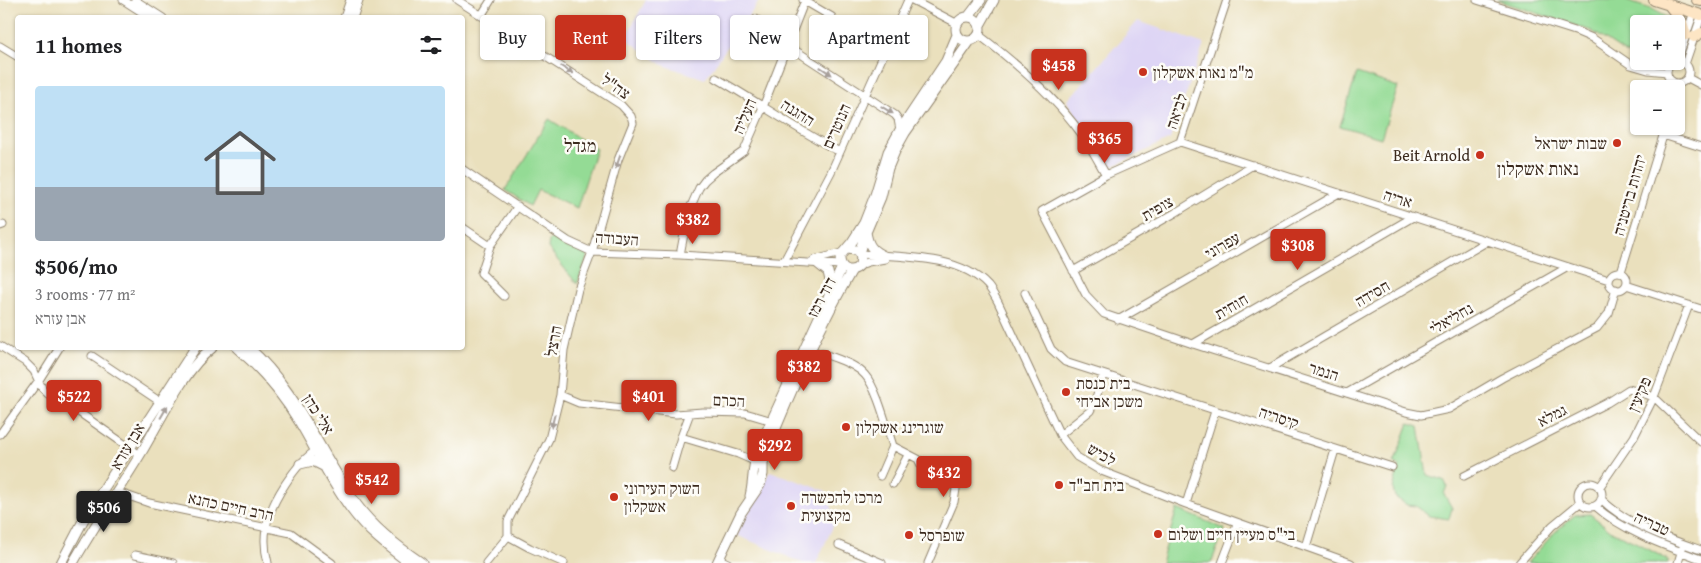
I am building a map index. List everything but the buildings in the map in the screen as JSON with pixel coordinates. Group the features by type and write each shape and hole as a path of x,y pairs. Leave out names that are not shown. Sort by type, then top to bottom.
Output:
{"main road":[{"path":"1654,0 1699,15"},
{"path":"1669,5 1694,35"}],"street":[{"path":"123,0 135,2 158,15"},
{"path":"346,15 351,0"},
{"path":"353,15 358,0"},
{"name":"צה\"ל","path":"457,0 480,15"},
{"path":"483,15 491,0"},
{"path":"804,0 827,15"},
{"name":"העליה","path":"798,15 804,0"},
{"name":"הנוטרים","path":"784,261 832,172 908,0"},
{"path":"912,0 958,24"},
{"path":"968,18 981,0"},
{"path":"980,25 975,19 968,18 962,19 956,27 957,35 946,61 900,130 884,161 875,195 864,223 839,260 841,266 845,269 856,268 861,259 859,253 896,149 905,133 970,42 979,35 980,25 994,0"},
{"name":"לביאה","path":"1042,211 1106,175 1180,142 1227,0"},
{"path":"1477,0 1578,32 1592,38 1632,65 1648,70 1667,72 1669,80"},
{"path":"1685,80 1688,78 1689,70 1685,64 1699,15 1699,0"},
{"path":"135,2 148,15"},
{"path":"957,35 963,40 970,42"},
{"path":"979,35 1002,52 1062,109 1081,133 1106,175"},
{"path":"1685,48 1694,35"},
{"path":"0,46 15,55"},
{"path":"799,53 895,115 900,125 900,130"},
{"name":"צה\"ל","path":"545,56 621,105 632,116"},
{"name":"העליה","path":"680,255 688,214 699,188 713,173 744,151 781,60"},
{"name":"ההגנה","path":"716,78 786,123 840,152"},
{"path":"1688,78 1701,86"},
{"name":"הרצל","path":"486,563 508,536 508,521 549,439 560,395 564,350 578,289 592,252 618,160 633,123 632,116"},
{"path":"1663,135 1701,147"},
{"name":"יהדות בריטניה","path":"1621,272 1663,135"},
{"name":"אריה","path":"1180,142 1608,280"},
{"name":"צופית","path":"1074,271 1175,213 1253,165"},
{"name":"העבודה","path":"465,171 568,241 592,252 794,261 820,260 844,251"},
{"name":"עפרוני","path":"1118,320 1339,193"},
{"path":"504,296 481,274 490,246 518,206"},
{"name":"הנמר","path":"1042,211 1086,295 1104,314 1406,412 1421,415 1449,409 1502,378 1597,328 1609,313 1616,290"},
{"name":"חוחית","path":"1193,344 1413,217"},
{"path":"465,229 490,246"},
{"path":"866,232 868,243 874,251 884,256"},
{"name":"חסידה","path":"1270,368 1488,241"},
{"path":"844,251 853,249 859,253"},
{"name":"לכיש","path":"859,253 926,259 950,264 971,273 987,286 998,302 1060,435 1072,452 1090,466 1238,524 1351,563"},
{"name":"לכיש","path":"856,268 868,262 906,257"},
{"name":"העבודה","path":"794,261 841,266"},
{"path":"817,263 828,272 831,278 832,291"},
{"name":"דוד רמז","path":"748,504 754,478 754,460 774,422 832,291 841,266"},
{"name":"נחליאלי","path":"1347,392 1568,267"},
{"name":"דוד רמז","path":"805,352 836,298 856,268"},
{"path":"1621,272 1626,276 1626,285 1622,289 1616,290 1610,285 1608,280 1613,273 1621,272"},
{"path":"1626,285 1701,309"},
{"name":"קיסריה","path":"1025,293 1051,350 1064,362 1392,467"},
{"name":"פקיעין","path":"1599,488 1634,437 1654,397 1689,305"},
{"path":"0,346 25,362 48,394 80,413 140,455"},
{"path":"0,434 39,380 58,350"},
{"name":"אבן עזרא","path":"61,563 84,519 159,401 195,350"},
{"name":"אבן עזרא","path":"74,563 173,398 194,367 210,350"},
{"name":"אלי כהן","path":"239,350 249,358 282,397 357,506 375,526 422,563"},
{"name":"אלי כהן","path":"251,350 269,367 305,418 319,449 324,467 351,510 371,532 409,563"},
{"path":"805,352 820,353 836,358 855,366 864,373 869,380 894,446 900,451 918,459 921,465 946,476 952,481 956,489 954,502 928,563"},
{"path":"92,356 159,401"},
{"path":"1060,435 1090,412 1096,401 1104,375"},
{"name":"גמלא","path":"1464,476 1607,403 1630,389 1654,397"},
{"name":"הכרם","path":"560,395 579,403 676,414 745,413 774,422"},
{"path":"1654,397 1701,442"},
{"path":"1186,504 1215,411"},
{"path":"672,468 690,413"},
{"name":"דוד רמז","path":"718,561 732,530 757,491 762,479 764,458 774,422"},
{"path":"681,437 754,460"},
{"path":"880,476 894,446"},
{"path":"268,563 265,553 266,528 278,498 300,464 319,449"},
{"path":"1306,547 1336,450"},
{"path":"893,484 908,455"},
{"path":"300,464 313,461 324,467"},
{"path":"1590,483 1599,488 1602,494 1601,499 1595,506 1586,506 1580,502 1578,495 1583,486 1590,483"},
{"name":"הרב חיים כהנא","path":"117,492 148,503 291,533 332,563"},
{"name":"טבריה","path":"1601,499 1621,515 1701,550"},
{"path":"1519,563 1552,526 1580,502"},
{"name":"טבריה","path":"1595,506 1625,527 1701,559"},
{"path":"1222,563 1238,524"},
{"path":"508,536 564,563"},
{"path":"1678,563 1684,544"},
{"path":"839,545 882,563"},
{"path":"136,555 173,563"},
{"path":"718,561 728,563"}],"shaded area":[{"path":"646,0 760,0 750,15 730,15 730,43 720,57 720,15 638,15"},
{"path":"636,18 636,46 626,39"},
{"name":"מ\"מ נאות אשקלון","path":"1138,21 1204,44 1170,139 1109,168 1067,101"},
{"path":"656,60 718,60 705,79 663,65"},
{"name":"מרכז להכשרה מקצועית","path":"770,471 826,491 836,520 816,563 803,563 736,535"}],"green space":[{"path":"1497,0 1623,0 1651,9 1662,15 1630,15 1630,56 1592,31"},
{"path":"1357,73 1398,87 1381,138 1340,126"},
{"path":"549,119 596,149 577,208 538,190 530,206 505,190"},
{"path":"555,235 588,255 577,284 548,248 549,241"},
{"path":"1409,423 1419,426 1427,475 1444,480 1447,486 1444,494 1452,508 1449,519 1429,516 1416,506 1407,505 1395,497 1393,489 1399,466 1394,463"},
{"path":"1177,509 1225,529 1211,563 1161,563"},
{"path":"1590,514 1613,532 1668,560 1668,563 1527,563 1555,532 1575,515"}],"place":[{"name":"מ\"מ נאות אשקלון","path":"1143,72"},
{"name":"שבות ישראל","path":"1617,143"},
{"name":"Beit Arnold","path":"1480,155"},
{"name":"בית כנסת משכן אביחי","path":"1066,392"},
{"name":"שוגרינג אשקלון","path":"846,427"},
{"name":"בית חב\"ד","path":"1059,485"},
{"name":"השוק העירוני אשקלון","path":"614,497"},
{"name":"מרכז להכשרה מקצועית","path":"791,506"},
{"name":"בי\"ס מעיין חיים ושלום","path":"1158,534"},
{"name":"שופרסל","path":"909,535"}],"district":[{"name":"מגדל","path":"580,146"},
{"name":"נאות אשקלון","path":"1538,169"}]}
